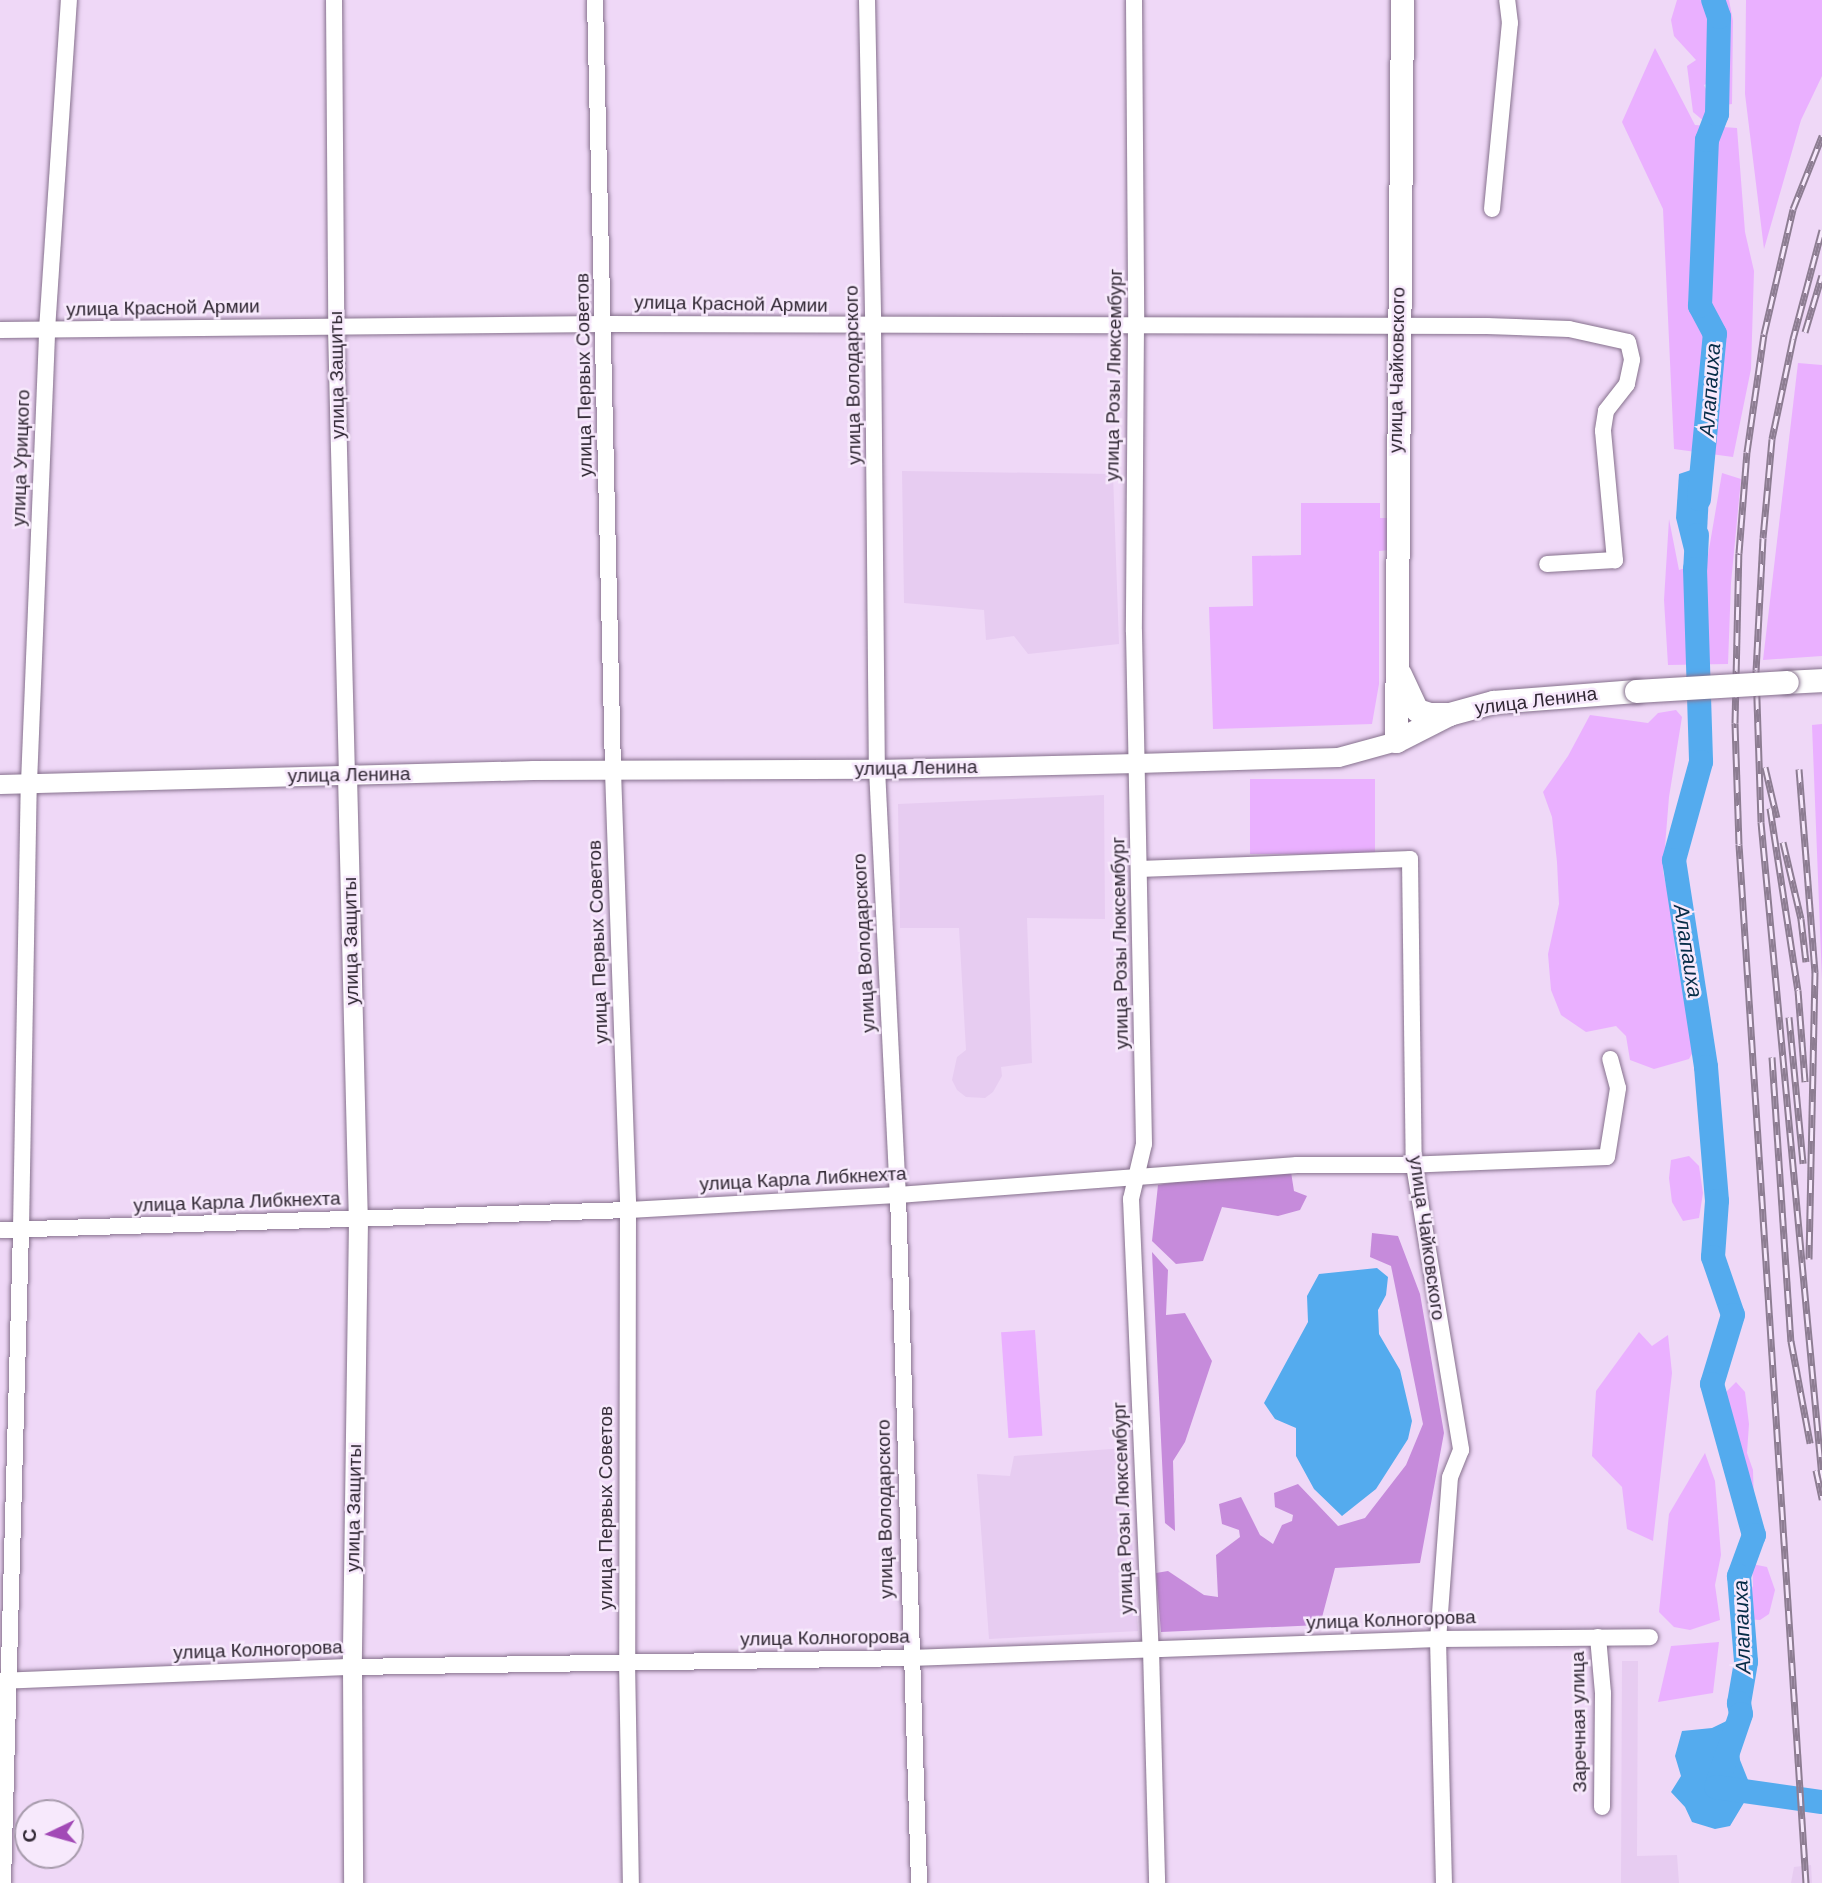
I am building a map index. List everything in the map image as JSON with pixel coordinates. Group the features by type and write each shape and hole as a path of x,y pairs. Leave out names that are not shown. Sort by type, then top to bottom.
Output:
{"main road":[{"name":"улица Чайковского","path":"1396,740 1394,648 1402,0"},
{"path":"1394,648 1403,684 1417,710 1429,714 1449,714"},
{"name":"улица Ленина","path":"1396,740 1449,714 1493,702 1822,680"}],"street":[{"name":"улица Урицкого","path":"3,1883 3,1681 21,1229 29,783 47,330 69,0"},
{"name":"улица Защиты","path":"334,0 336,327 358,1220 352,1667 353,1883"},
{"name":"улица Первых Советов","path":"595,0 613,771 628,1210 627,1661 631,1883"},
{"name":"улица Володарского","path":"867,0 877,769 898,1195 910,1658 919,1883"},
{"name":"улица Розы Люксембург","path":"1134,0 1136,325 1133,486 1144,1144 1131,1199 1151,1649 1157,1883"},
{"path":"1492,209 1510,23 1507,0"},
{"name":"улица Красной Армии","path":"0,330 604,324 1398,326 1569,329 1628,342 1632,360 1627,384 1606,411 1603,431 1615,560 1547,564"},
{"name":"улица Ленина","path":"0,784 533,770 877,769 1338,757 1396,740"},
{"name":"улица Чайковского","path":"1140,869 1410,859 1414,1165 1461,1450 1450,1477 1438,1639 1444,1883"},
{"name":"улица Карла Либкнехта","path":"0,1230 628,1210 898,1195 1297,1165 1414,1165 1607,1157 1618,1088 1610,1059"},
{"name":"Заречная улица","path":"1598,1637 1603,1693 1602,1807"},
{"name":"улица Колногорова","path":"3,1681 352,1667 910,1658 1438,1639 1650,1637"}],"shaded area":[{"path":"1677,0 1702,0 1715,19 1710,28 1711,82 1704,85 1712,102 1713,118 1706,123 1693,112 1687,66 1696,60 1674,36 1671,20"},
{"path":"1719,0 1729,0 1733,21 1732,104 1725,105 1725,21"},
{"path":"1746,0 1822,0 1822,76 1801,120 1764,249 1745,94"},
{"path":"1655,48 1695,125 1737,128 1745,232 1754,271 1751,369 1733,457 1674,449 1663,209 1622,122"},
{"path":"1798,363 1822,365 1822,656 1763,660"},
{"path":"902,471 1113,474 1119,644 1028,654 1014,636 986,640 984,610 904,603"},
{"path":"1722,473 1741,479 1731,583 1728,664 1668,665 1664,600 1669,519 1679,570 1707,561"},
{"path":"1301,503 1380,503 1380,518 1389,518 1389,550 1379,551 1379,684 1372,724 1213,729 1209,607 1253,606 1252,556 1301,555"},
{"path":"1676,710 1682,717 1669,797 1663,871 1674,923 1675,953 1697,1045 1689,1059 1654,1069 1630,1060 1626,1036 1616,1026 1586,1032 1561,1015 1551,990 1548,954 1559,904 1557,862 1552,817 1543,792 1568,756 1590,715 1648,723 1658,713"},
{"path":"1822,724 1822,980 1812,725"},
{"path":"1250,779 1375,779 1375,854 1250,854"},
{"path":"1104,795 1105,919 1027,918 1032,1063 1001,1067 1002,1076 993,1092 985,1098 966,1097 957,1090 952,1080 957,1057 966,1050 959,928 900,928 898,804"},
{"path":"1689,1156 1699,1166 1703,1193 1699,1218 1683,1221 1672,1202 1669,1178 1671,1160"},
{"path":"1291,1172 1294,1191 1307,1196 1300,1210 1278,1216 1222,1207 1203,1261 1176,1264 1152,1241 1158,1185 1210,1176"},
{"path":"1372,1233 1398,1236 1420,1294 1444,1433 1420,1563 1335,1568 1320,1625 1161,1632 1156,1573 1168,1571 1204,1595 1218,1597 1216,1555 1240,1537 1239,1530 1222,1524 1219,1504 1241,1497 1260,1535 1273,1544 1282,1525 1292,1521 1293,1515 1275,1507 1274,1493 1298,1484 1338,1526 1365,1518 1406,1465 1423,1424 1391,1266 1370,1257"},
{"path":"1152,1252 1168,1270 1166,1315 1185,1313 1212,1361 1185,1442 1173,1461 1175,1531 1165,1523"},
{"path":"1035,1330 1042,1436 1008,1438 1001,1332"},
{"path":"1639,1332 1652,1346 1668,1335 1672,1373 1653,1541 1627,1529 1622,1487 1592,1456 1596,1391"},
{"path":"1736,1382 1745,1392 1749,1424 1747,1453 1753,1470 1754,1505 1736,1504 1723,1430 1715,1410 1722,1396"},
{"path":"1126,1448 1138,1631 989,1639 977,1474 1010,1476 1014,1456"},
{"path":"1705,1453 1715,1481 1721,1555 1715,1585 1720,1620 1690,1630 1674,1627 1659,1612 1669,1514"},
{"path":"1752,1564 1767,1567 1775,1590 1769,1614 1760,1620 1744,1619 1741,1612 1742,1603 1753,1586"},
{"path":"1719,1642 1713,1693 1658,1702 1671,1646"},
{"path":"1622,1661 1638,1661 1637,1856 1677,1855 1679,1883 1621,1883"},
{"path":"1811,1865 1812,1883 1791,1883 1794,1867"}],"water":[{"path":"1703,466 1710,475 1707,532 1695,569 1684,550 1676,518 1679,474"},
{"path":"1377,1268 1388,1277 1386,1295 1378,1310 1379,1334 1400,1370 1412,1421 1408,1439 1376,1489 1342,1516 1314,1489 1296,1456 1296,1428 1275,1419 1264,1403 1308,1322 1307,1296 1319,1274"},
{"path":"1741,1714 1736,1726 1740,1760 1750,1785 1745,1801 1730,1826 1715,1829 1692,1822 1685,1807 1671,1792 1681,1776 1675,1756 1682,1731 1712,1728"}],"waterway":[{"name":"Алапаиха","path":"1699,499 1715,334 1700,306 1707,140 1717,114 1719,17 1713,0"},
{"name":"Алапаиха","path":"1697,535 1695,569 1701,762 1674,860 1706,1067 1717,1201 1713,1257 1733,1315 1712,1384 1754,1535 1739,1576 1746,1662 1739,1703 1741,1714 1716,1787 1822,1802"}],"railway":[{"path":"1806,1883 1739,844 1735,723 1739,553 1747,452 1764,334 1793,209 1822,136"},
{"path":"1822,230 1793,339 1772,439 1763,538 1756,670 1761,822 1822,1477"},
{"path":"1805,332 1822,275"},
{"path":"1765,767 1777,818"},
{"path":"1799,769 1815,972 1809,1259"},
{"path":"1770,808 1798,990 1805,1082"},
{"path":"1783,842 1801,919 1806,962"},
{"path":"1789,1017 1803,1163"},
{"path":"1772,1057 1791,1341 1810,1443"},
{"path":"1816,1470 1822,1499"}]}
